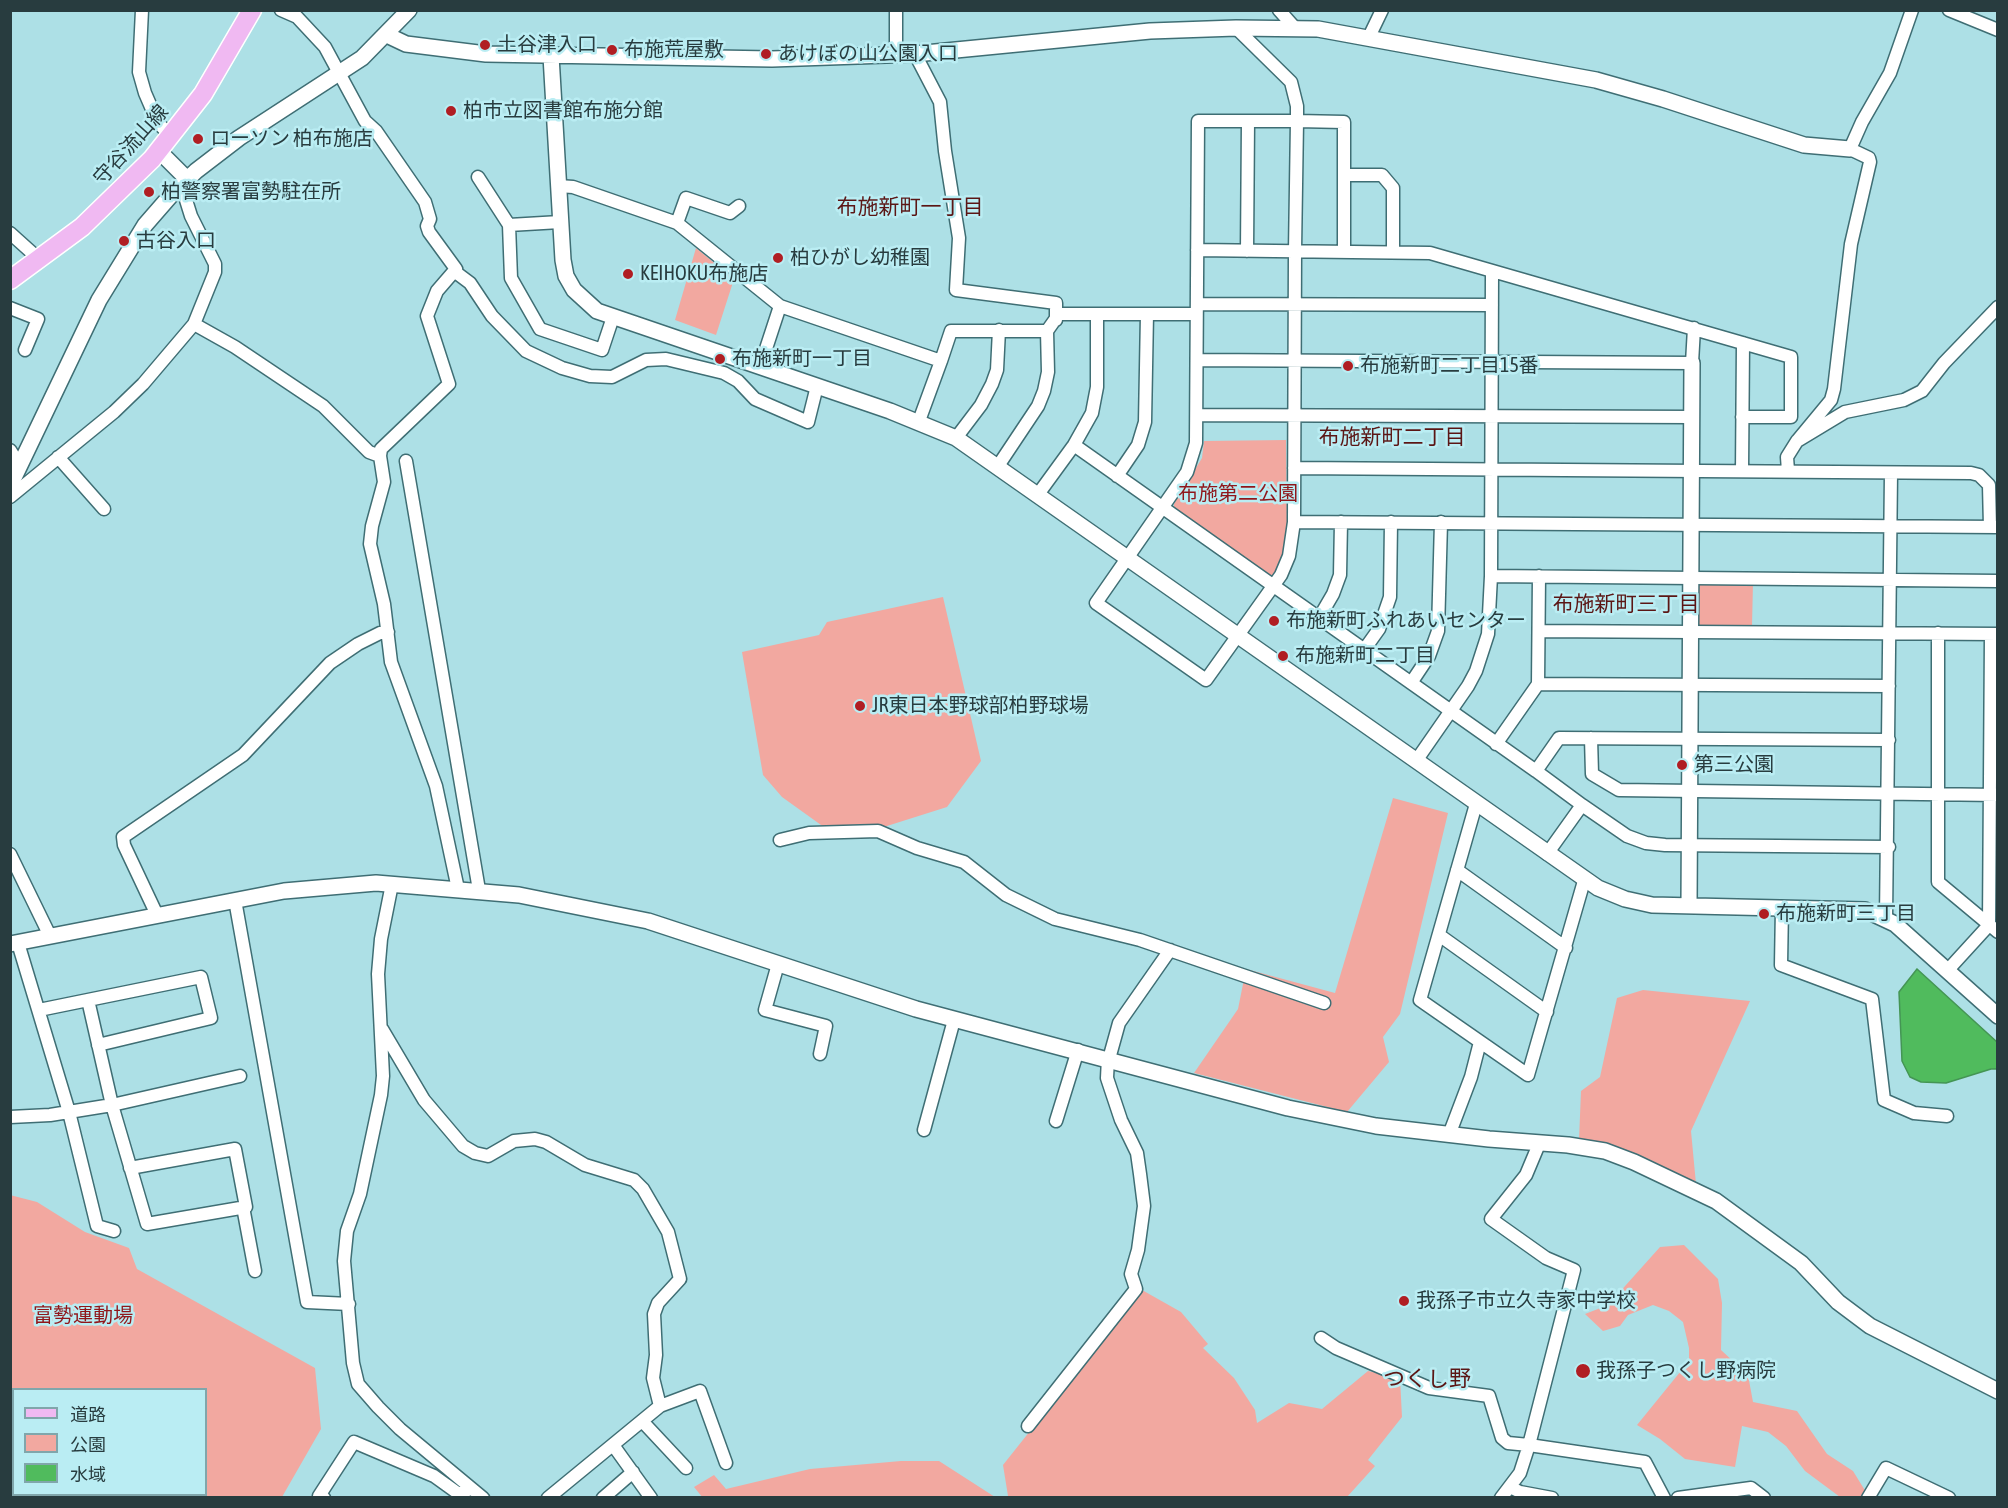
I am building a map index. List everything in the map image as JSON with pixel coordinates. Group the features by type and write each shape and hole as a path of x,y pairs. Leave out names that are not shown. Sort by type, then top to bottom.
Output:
{"main road":[{"name":"守谷流山線","path":"10,280 82,227 159,151 203,94 252,10"}],"street":[{"path":"142,10 139,72 158,123 171,136"},
{"path":"281,10 297,17 325,46 366,121 376,131 425,202 430,219 427,226 429,232 456,269 437,291 427,316 449,384 381,449 384,482 378,499 370,544 388,632 391,662 436,786 458,889"},
{"path":"10,486 111,277 138,234 184,182 239,138 362,58 409,10"},
{"path":"896,10 896,55"},
{"path":"1279,10 1295,28"},
{"path":"1369,37 1382,10"},
{"path":"1850,149 1862,122 1890,73 1912,10"},
{"path":"1949,10 1998,30"},
{"path":"1236,28 1291,82 1294,90 1297,121 1294,522 1289,556 1274,586 1206,680 1096,603 1187,472 1192,459 1198,415 1196,309 1198,121 1297,121 1344,122 1344,251"},
{"path":"387,35 406,44 459,52 550,56 783,59 915,54 1150,31 1295,28 1369,37 1596,80 1664,99 1804,145 1850,149 1869,158 1869,162 1851,244 1834,389 1831,400 1797,441 1788,457 1788,471"},
{"path":"915,54 940,102 945,152 959,238 956,290 1056,303 1056,320"},
{"path":"550,56 562,260 566,276 574,290 597,311 817,386 956,438 1039,494 1584,881 1625,899 1652,905 1865,910 1886,918 1998,1016"},
{"path":"1247,251 1248,121"},
{"path":"10,497 122,405 194,324 215,272 215,264 191,216 184,182 159,151"},
{"path":"1345,175 1382,175 1393,188 1392,251"},
{"path":"478,177 509,225 511,278 540,329 602,350 614,316"},
{"path":"558,186 573,187 677,223 780,306 941,360"},
{"path":"677,223 686,198 730,213 739,206"},
{"path":"509,225 560,222"},
{"path":"10,233 40,260"},
{"path":"1197,250 1430,253 1791,357 1791,417 1742,417"},
{"path":"454,271 470,283 492,316 526,351 562,368 590,376 612,377 646,360 666,359 724,373 738,381 755,399 808,422 817,386"},
{"path":"1416,761 1452,712 1476,671 1490,620 1492,271"},
{"path":"998,466 1038,406 1048,372 1047,331 1059,314 1147,314 1295,304 1492,305"},
{"path":"760,367 780,306"},
{"path":"1797,441 1845,412 1904,400 1922,391 1944,363 1998,307"},
{"path":"10,308 38,319 25,350"},
{"path":"1039,494 1085,428 1095,398 1097,314"},
{"path":"1117,476 1138,445 1145,422 1147,314"},
{"path":"194,324 235,346 323,406 369,452 380,456"},
{"path":"1689,906 1689,685 1694,328"},
{"path":"956,438 981,405 992,384 997,370 999,330"},
{"path":"918,422 951,331 1047,331"},
{"path":"1742,471 1743,343"},
{"path":"1197,360 1692,363"},
{"path":"1198,415 1692,417"},
{"path":"1074,445 1627,836 1646,843 1690,846 1889,847"},
{"path":"10,450 20,466"},
{"path":"57,457 104,509"},
{"path":"406,461 479,890"},
{"path":"1294,468 1788,471 1979,475 1989,485 1994,527 1294,522"},
{"path":"1886,918 1889,847 1891,473"},
{"path":"1319,618 1333,594 1340,574 1341,522"},
{"path":"1364,650 1379,629 1390,597 1391,522"},
{"path":"1411,683 1429,656 1438,631 1441,522"},
{"path":"1491,576 1998,580"},
{"path":"1496,744 1538,684 1539,576"},
{"path":"1539,631 1994,634 1993,928 1947,971"},
{"path":"157,915 124,844 123,837 243,755 330,663 358,644 380,633 388,632"},
{"path":"1938,633 1938,882 1993,928"},
{"path":"1538,684 1889,687"},
{"path":"1536,771 1559,738 1889,740"},
{"path":"1591,738 1592,774 1619,790 1994,795"},
{"path":"1476,804 1420,1000 1528,1076 1584,881"},
{"path":"1547,854 1582,805"},
{"path":"780,840 809,833 878,831 917,848 964,862 1006,895 1043,914 1170,950 1324,1003"},
{"path":"10,854 50,936"},
{"path":"1457,870 1566,948"},
{"path":"392,884 381,939 378,974 381,1095 360,1194 347,1231 344,1262 358,1384 400,1429 470,1490 483,1497"},
{"path":"114,1231 97,1227 69,1112 39,1010 14,943 325,885 392,884 479,890 519,895 648,921 954,1020 1078,1050 1320,1115 1449,1134 1568,1145 1605,1152 1644,1166 1716,1201 1755,1227 1801,1263 1838,1302 1870,1326 1998,1391"},
{"path":"235,900 307,1302 349,1304"},
{"path":"1782,907 1781,965 1872,999 1884,1100 1914,1113 1947,1116"},
{"path":"1439,935 1547,1012"},
{"path":"1028,1426 1136,1289 1131,1274 1138,1250 1144,1206 1137,1153 1121,1120 1107,1078 1108,1059 1119,1023 1170,950"},
{"path":"778,964 765,1010 826,1026 819,1054"},
{"path":"39,1010 201,977 211,1018 98,1045"},
{"path":"88,1000 112,1105 147,1224 243,1208"},
{"path":"924,1130 954,1020"},
{"path":"381,1028 424,1100 463,1146 475,1153 488,1156 514,1141 535,1139 585,1165 634,1180 643,1189 668,1232 680,1279 658,1303 654,1314 656,1355 653,1378 660,1406"},
{"path":"1449,1134 1471,1077 1480,1042"},
{"path":"1056,1121 1078,1050"},
{"path":"10,1117 69,1112 112,1105 240,1076"},
{"path":"1501,1497 1520,1473 1574,1270 1546,1258 1491,1219 1526,1175 1539,1144"},
{"path":"130,1168 235,1149 255,1271"},
{"path":"1321,1338 1336,1348 1429,1388 1489,1396 1502,1438 1508,1443 1645,1462 1664,1497"},
{"path":"548,1497 660,1406 700,1391 726,1463"},
{"path":"643,1422 686,1468"},
{"path":"324,1497 319,1496 354,1442 434,1476 459,1494 470,1490"},
{"path":"613,1445 651,1497"},
{"path":"1868,1497 1886,1467 1949,1497"},
{"path":"603,1497 633,1472"},
{"path":"1510,1487 1520,1492 1552,1497"},
{"path":"1678,1497 1723,1495 1751,1488 1764,1497"}],"green space":[{"path":"696,248 734,279 716,335 675,320"},
{"name":"布施第二公園","path":"1286,440 1287,528 1285,547 1274,575 1267,575 1174,509 1174,504 1202,458 1204,441"},
{"path":"1698,583 1753,583 1752,626 1698,626"},
{"name":"JR東日本野球部柏野球場","path":"943,597 981,761 947,807 868,832 828,830 782,797 763,775 742,652 819,635 827,622"},
{"path":"1393,798 1448,813 1400,1014 1383,1037 1389,1062 1347,1112 1194,1073 1238,1009 1246,969 1335,993"},
{"path":"1643,990 1750,1001 1691,1131 1696,1184 1579,1140 1581,1091 1600,1077 1617,998"},
{"name":"富勢運動場","path":"10,1195 37,1202 85,1232 129,1248 137,1269 315,1368 321,1429 282,1497 11,1497"},
{"path":"1684,1245 1718,1279 1722,1303 1721,1350 1748,1375 1753,1402 1797,1411 1827,1454 1853,1471 1869,1497 1840,1497 1805,1471 1786,1446 1768,1432 1742,1426 1735,1467 1685,1459 1660,1439 1637,1425 1689,1361 1689,1348 1683,1322 1669,1311 1653,1305 1628,1315 1620,1326 1603,1331 1585,1314 1603,1307 1617,1295 1660,1247"},
{"path":"1142,1290 1181,1312 1208,1344 1203,1348 1234,1378 1255,1410 1257,1423 1289,1403 1322,1409 1368,1371 1400,1378 1402,1417 1368,1460 1375,1466 1347,1497 1008,1496 1003,1465"},
{"path":"901,1461 939,1461 995,1497 703,1498 694,1487 714,1475 726,1489 810,1469"}],"water":[{"path":"1917,969 1997,1042 1997,1069 1946,1083 1921,1082 1910,1077 1902,1061 1899,992"}],"place":[{"name":"土谷津入口","path":"485,45"},
{"name":"布施荒屋敷","path":"612,50"},
{"name":"あけぼの山公園入口","path":"766,54"},
{"name":"柏市立図書館布施分館","path":"451,111"},
{"name":"ローソン 柏布施店","path":"198,139"},
{"name":"柏警察署富勢駐在所","path":"149,192"},
{"name":"古谷入口","path":"124,241"},
{"name":"柏ひがし幼稚園","path":"778,258"},
{"name":"KEIHOKU布施店","path":"628,274"},
{"name":"布施新町一丁目","path":"720,359"},
{"name":"布施新町二丁目15番","path":"1348,366"},
{"name":"布施新町ふれあいセンター","path":"1274,621"},
{"name":"布施新町二丁目","path":"1283,656"},
{"name":"JR東日本野球部柏野球場","path":"860,706"},
{"name":"第三公園","path":"1682,765"},
{"name":"布施新町三丁目","path":"1764,914"},
{"name":"我孫子市立久寺家中学校","path":"1404,1301"},
{"name":"我孫子つくし野病院","path":"1583,1371"}],"district":[{"name":"布施新町一丁目","path":"910,207"},
{"name":"布施新町二丁目","path":"1392,437"},
{"name":"布施新町三丁目","path":"1626,604"},
{"name":"つくし野","path":"1427,1379"}]}
